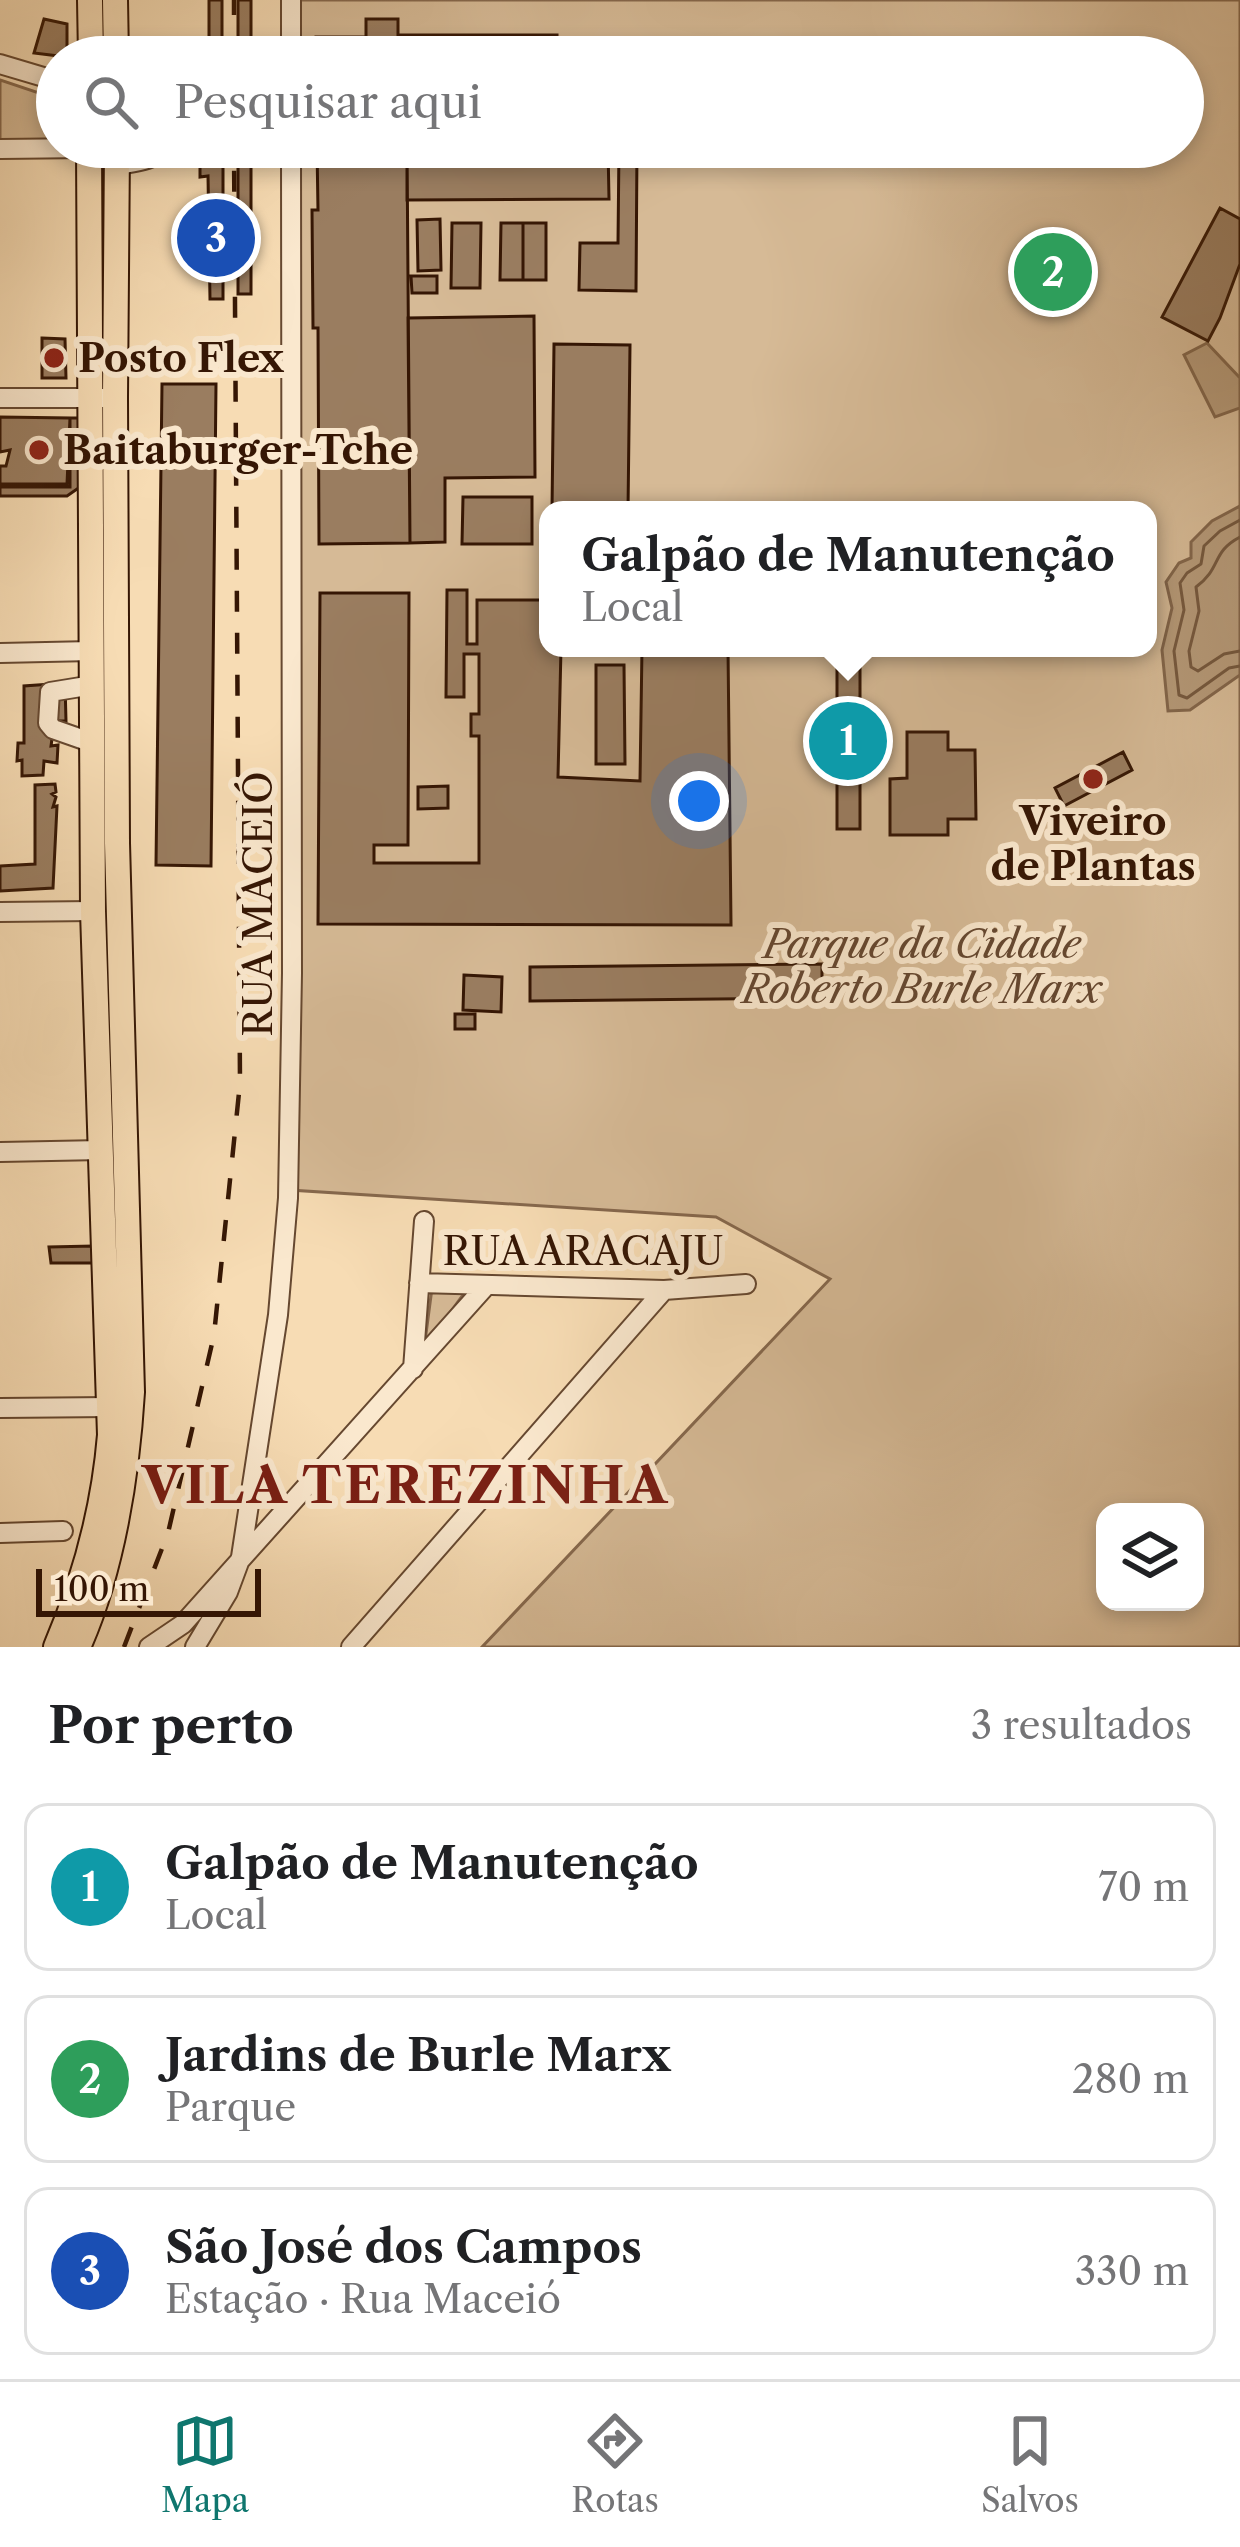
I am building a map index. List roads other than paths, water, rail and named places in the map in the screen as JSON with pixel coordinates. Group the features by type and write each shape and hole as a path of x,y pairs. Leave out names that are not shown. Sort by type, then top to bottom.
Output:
{"main road":[{"path":"90,0 91,36"},
{"path":"115,0 116,36"},
{"path":"78,1647 116,1517 128,1453 131,1392 117,842 90,168"},
{"path":"56,1647 98,1514 111,1407 94,910 92,651 116,168"}],"street":[{"path":"290,36 291,0"},
{"path":"0,64 36,75"},
{"path":"0,149 36,148"},
{"name":"RUA MACEIÓ","path":"195,1647 228,1592 241,1557 278,1316 288,1198 291,168"},
{"path":"0,398 102,398"},
{"path":"0,653 92,651"},
{"path":"92,686 50,692 48,723 93,743"},
{"path":"0,912 94,910"},
{"path":"0,1152 102,1150"},
{"path":"412,1369 424,1221"},
{"name":"RUA ARACAJU","path":"419,1283 664,1290 746,1284"},
{"path":"149,1647 183,1624 485,1287"},
{"path":"351,1647 664,1290"},
{"path":"0,1408 111,1407"},
{"path":"0,1533 63,1531"}],"water":[{"path":"1207,343 1240,378 1240,408 1215,417 1184,355"},
{"path":"1240,506 1240,675 1190,710 1168,711 1162,650 1172,608 1166,582 1179,563 1191,558 1191,542 1212,521"}],"railway":[{"path":"234,0 234,36"},
{"path":"124,1647 168,1533 214,1335 240,1083 234,168"}],"place":[{"name":"São José dos Campos","path":"216,238"},
{"name":"Jardins de Burle Marx","path":"1053,272"},
{"name":"Posto Flex","path":"54,358"},
{"name":"Baitaburger-Tche","path":"39,450"},
{"name":"Galpão de Manutenção","path":"848,741"},
{"name":"Viveiro de Plantas","path":"1093,779"}],"district":[{"name":"VILA TEREZINHA","path":"406,1485"}],"park label":[{"name":"Parque da Cidade Roberto Burle Marx","path":"922,966"}]}
